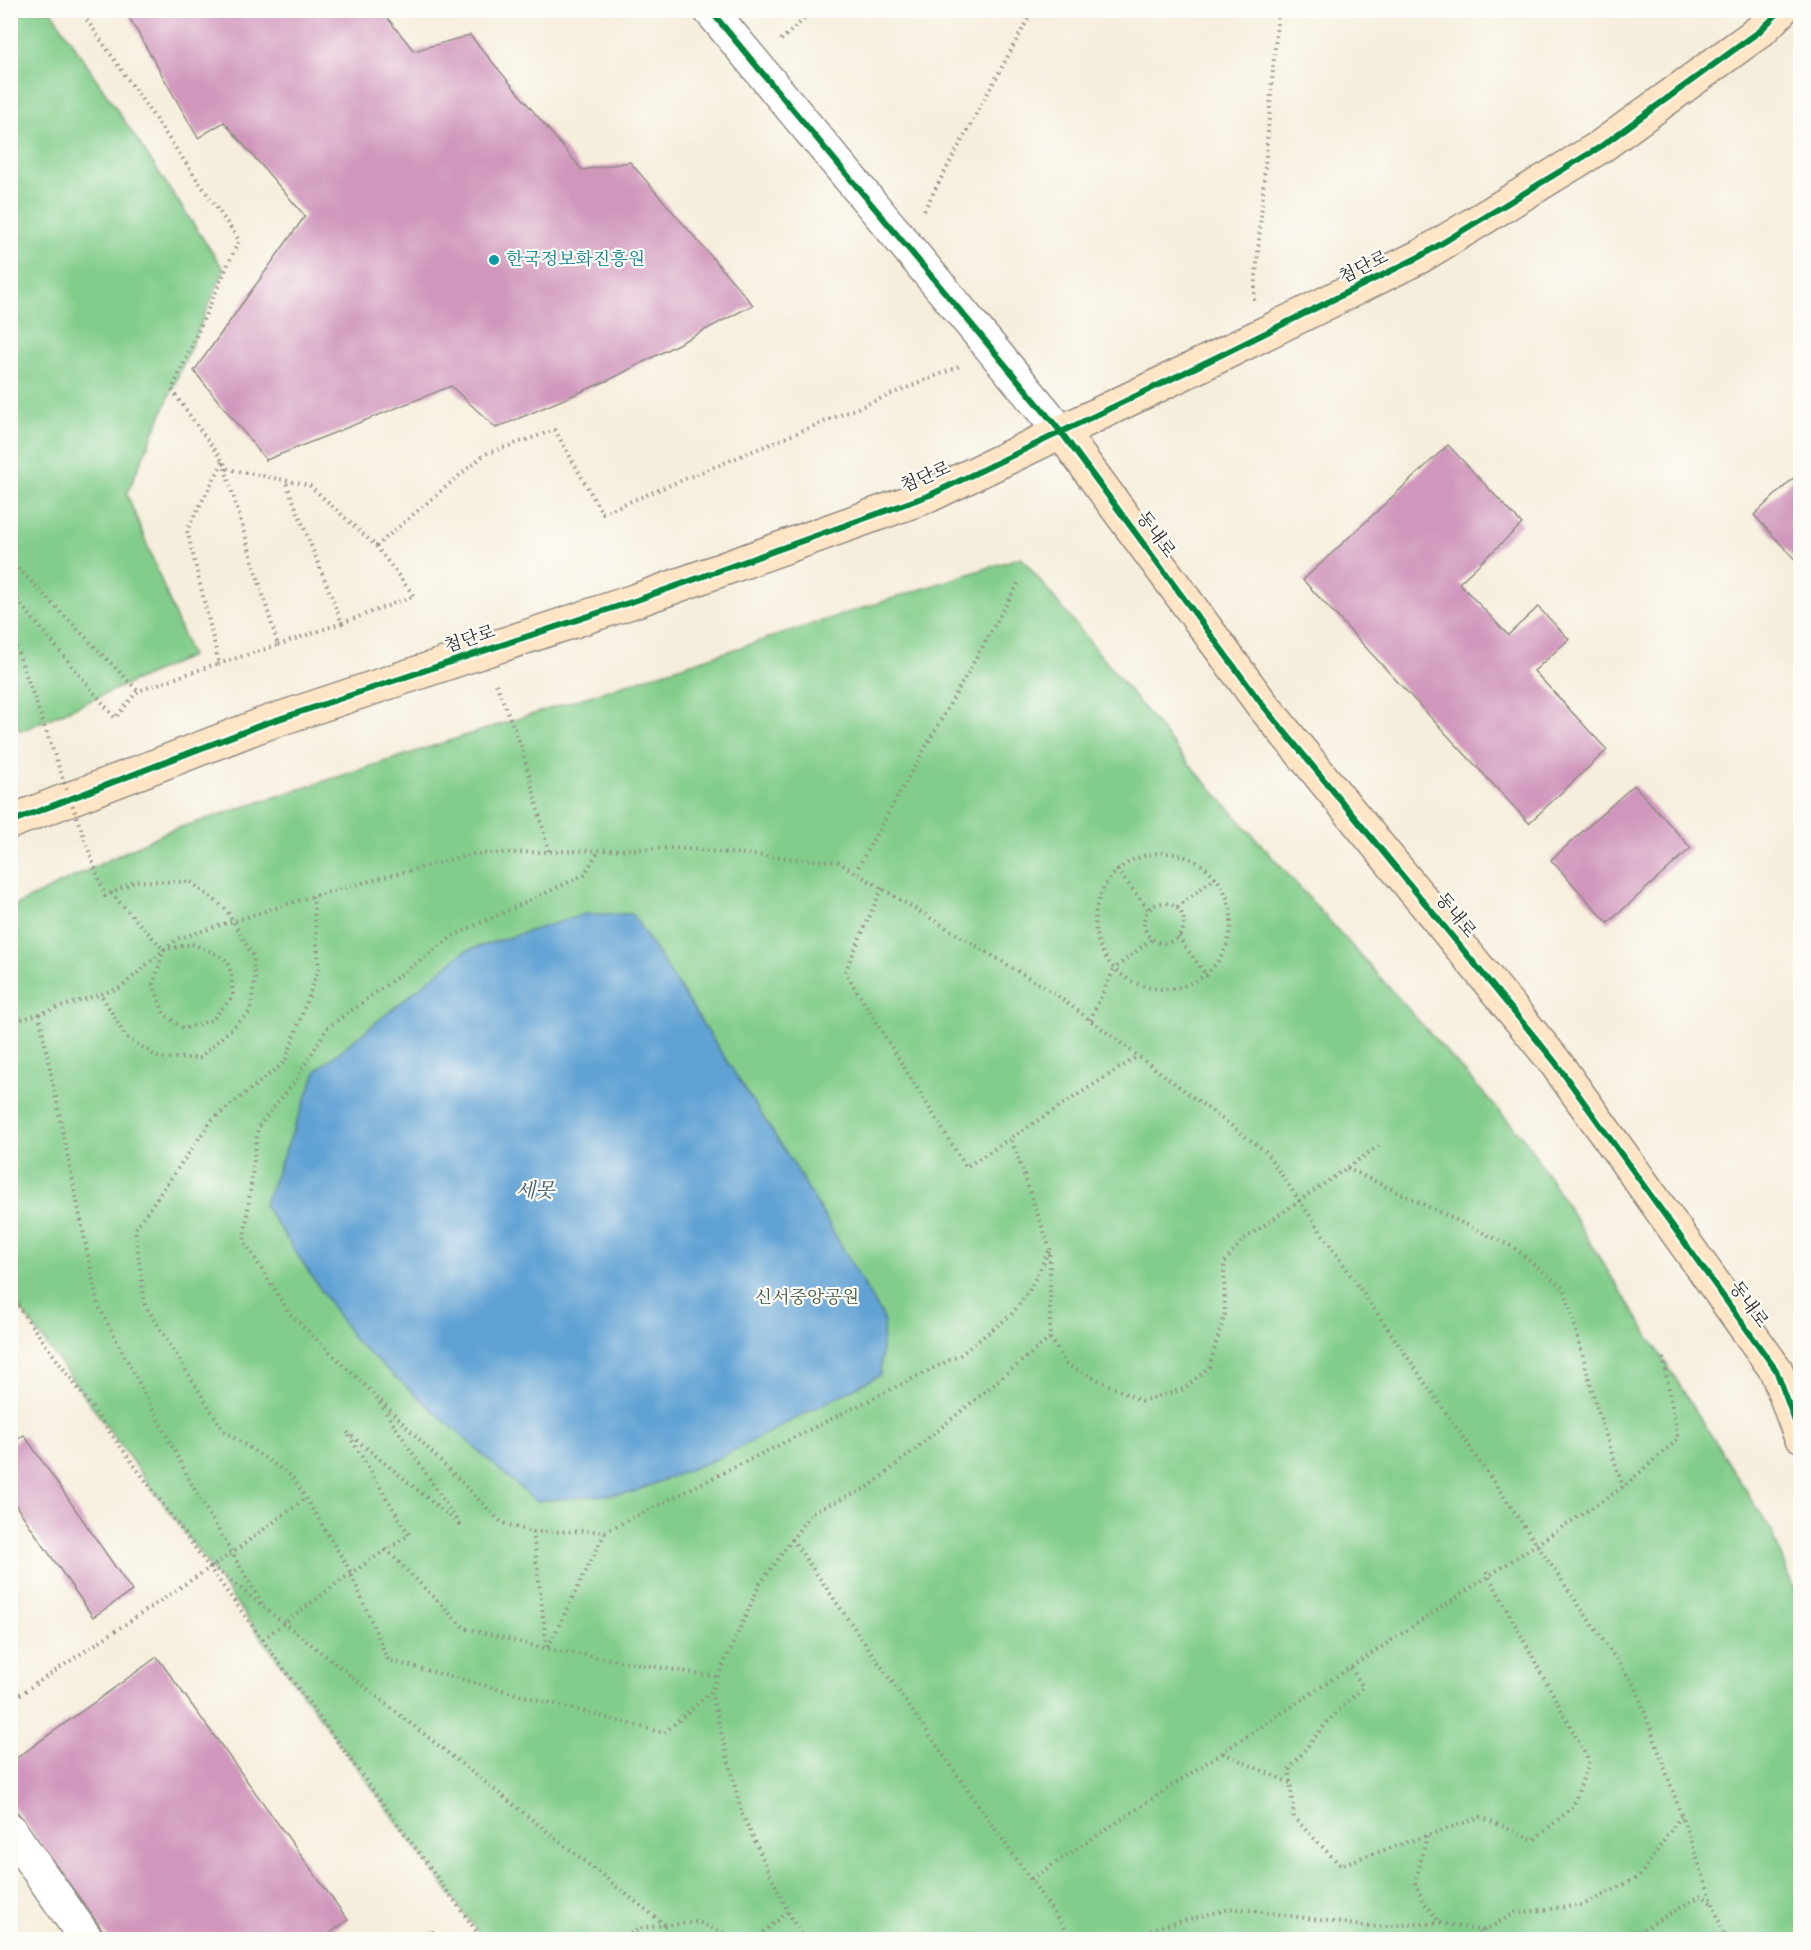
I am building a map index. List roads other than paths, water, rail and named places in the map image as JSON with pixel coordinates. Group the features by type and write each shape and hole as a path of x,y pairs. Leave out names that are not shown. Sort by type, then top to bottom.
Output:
{"street":[{"path":"710,10 1061,432"},
{"name":"첨단로","path":"10,822 264,724 638,600 930,495 1421,256 1600,147 1760,32 1781,10"},
{"name":"동내로","path":"1061,432 1261,703 1555,1062 1776,1370 1800,1435"},
{"path":"10,1830 87,1940"}],"water":[{"name":"세못","path":"585,914 632,914 796,1168 884,1319 880,1375 721,1457 631,1493 535,1501 355,1341 264,1205 317,1070 465,951"}],"place":[{"name":"한국정보화진흥원","path":"494,260"}],"park label":[{"name":"신서중앙공원","path":"807,1298"}]}
